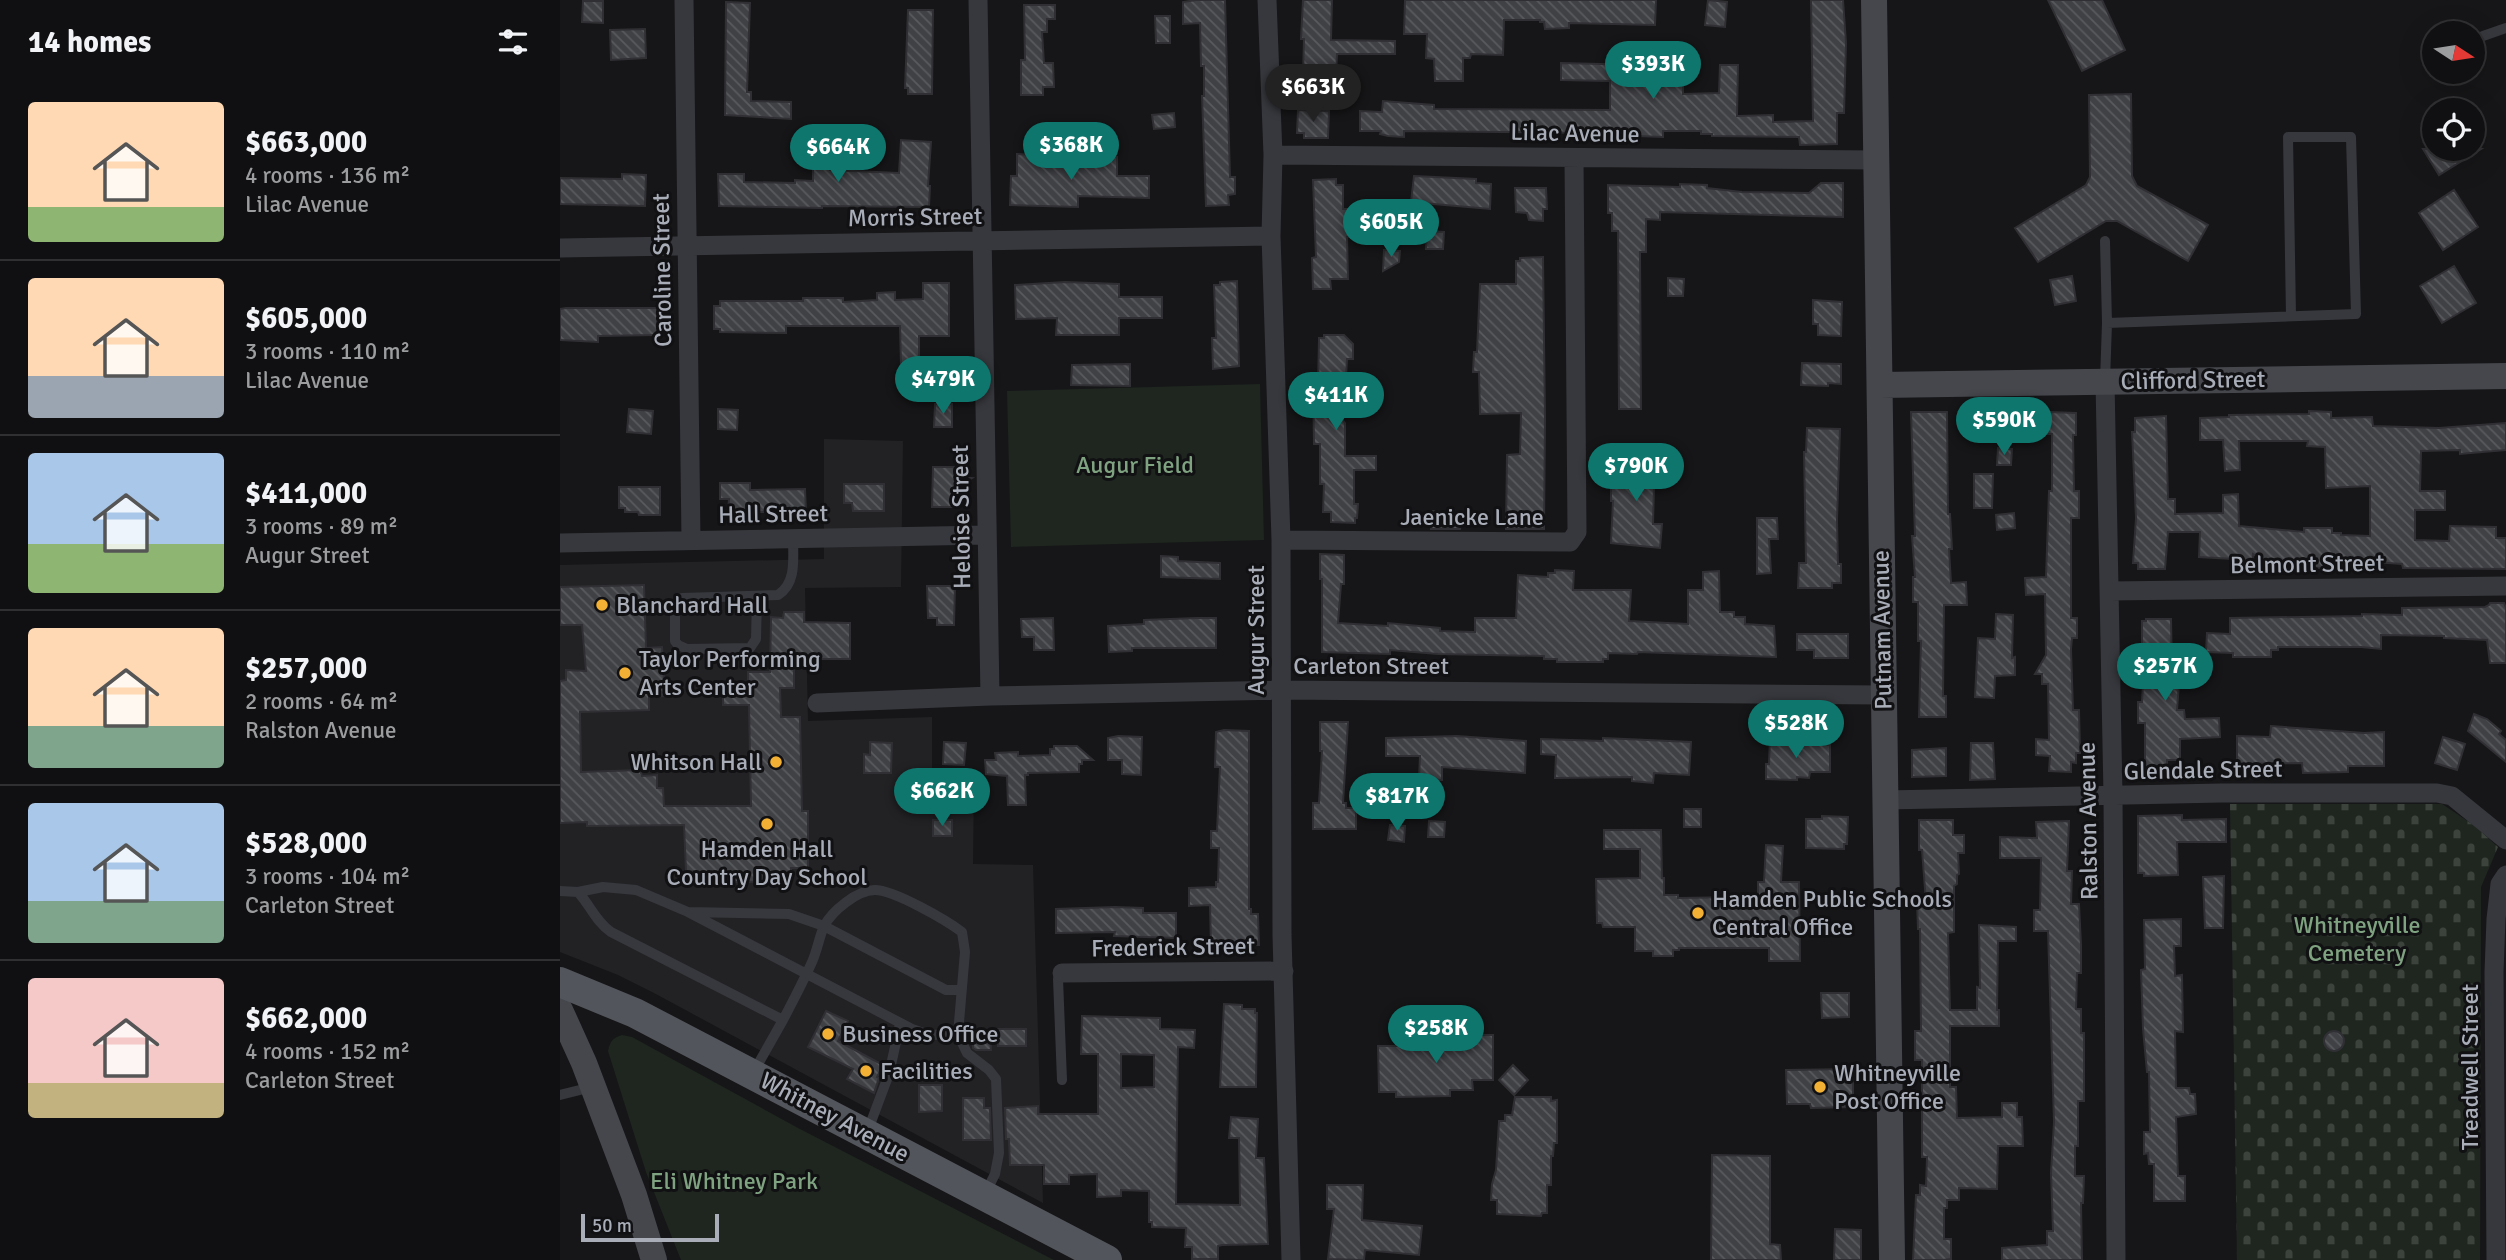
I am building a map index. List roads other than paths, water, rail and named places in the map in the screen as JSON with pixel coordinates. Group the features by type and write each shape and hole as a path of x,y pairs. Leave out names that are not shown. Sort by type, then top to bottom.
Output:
{"main road":[{"name":"Putnam Avenue","path":"1874,0 1892,1260"},
{"name":"Clifford Street","path":"1880,385 2506,376"},
{"name":"Whitney Avenue","path":"560,982 635,1013 1107,1260"},
{"path":"560,1010 634,1195 654,1260"}],"street":[{"name":"Caroline Street","path":"684,0 691,540"},
{"name":"Heloise Street","path":"978,0 990,696"},
{"name":"Augur Street","path":"1267,0 1273,155 1271,236 1281,540 1284,971 1291,1260"},
{"name":"Lilac Avenue","path":"1273,155 1877,160"},
{"name":"Jaenicke Lane","path":"1281,540 1570,541 1574,538 1577,532 1574,158"},
{"name":"Morris Street","path":"560,248 1271,236"},
{"name":"Ralston Avenue","path":"2105,381 2113,796 2116,1260"},
{"name":"Hall Street","path":"560,543 986,535"},
{"name":"Belmont Street","path":"2109,591 2506,586"},
{"name":"Carleton Street","path":"817,703 990,696 1281,690 1883,695"},
{"name":"Glendale Street","path":"1885,800 2221,793 2437,793 2452,796 2506,840"},
{"name":"Treadwell Street","path":"2496,1260 2494,972 2500,884 2506,875"},
{"name":"Frederick Street","path":"1062,973 1284,971"}],"lane":[{"path":"2485,35 2506,28"},
{"path":"2107,323 2356,314 2351,137 2288,137 2291,316"},
{"path":"2105,241 2105,381"},
{"path":"757,596 756,639 750,648 687,649 675,641 675,608 682,598 778,595 785,591 791,581 793,569 793,538"},
{"path":"560,891 578,892 603,887 636,890 688,912 900,1024 929,1035 958,1034"},
{"path":"753,1073 806,975 824,926 845,904 875,890 890,894 944,919 962,932 965,952 958,1034 967,1053 996,1079 999,1153 995,1174 984,1195"},
{"path":"578,892 591,906 603,926 611,932 783,1020"},
{"path":"688,912 789,914 824,926 946,990 961,990"},
{"path":"1062,973 1059,979 1062,1080"},
{"path":"866,1134 889,1074 900,1024"},
{"path":"560,1096 593,1087"}],"place":[{"name":"Blanchard Hall","path":"602,605"},
{"name":"Taylor Performing Arts Center","path":"625,673"},
{"name":"Whitson Hall","path":"776,762"},
{"name":"Hamden Hall Country Day School","path":"767,824"},
{"name":"Hamden Public Schools Central Office","path":"1698,913"},
{"name":"Business Office","path":"828,1034"},
{"name":"Facilities","path":"866,1071"},
{"name":"Whitneyville Post Office","path":"1820,1087"}],"park label":[{"name":"Augur Field","path":"1135,465"},
{"name":"Whitneyville Cemetery","path":"2357,939"},
{"name":"Eli Whitney Park","path":"734,1181"}]}
